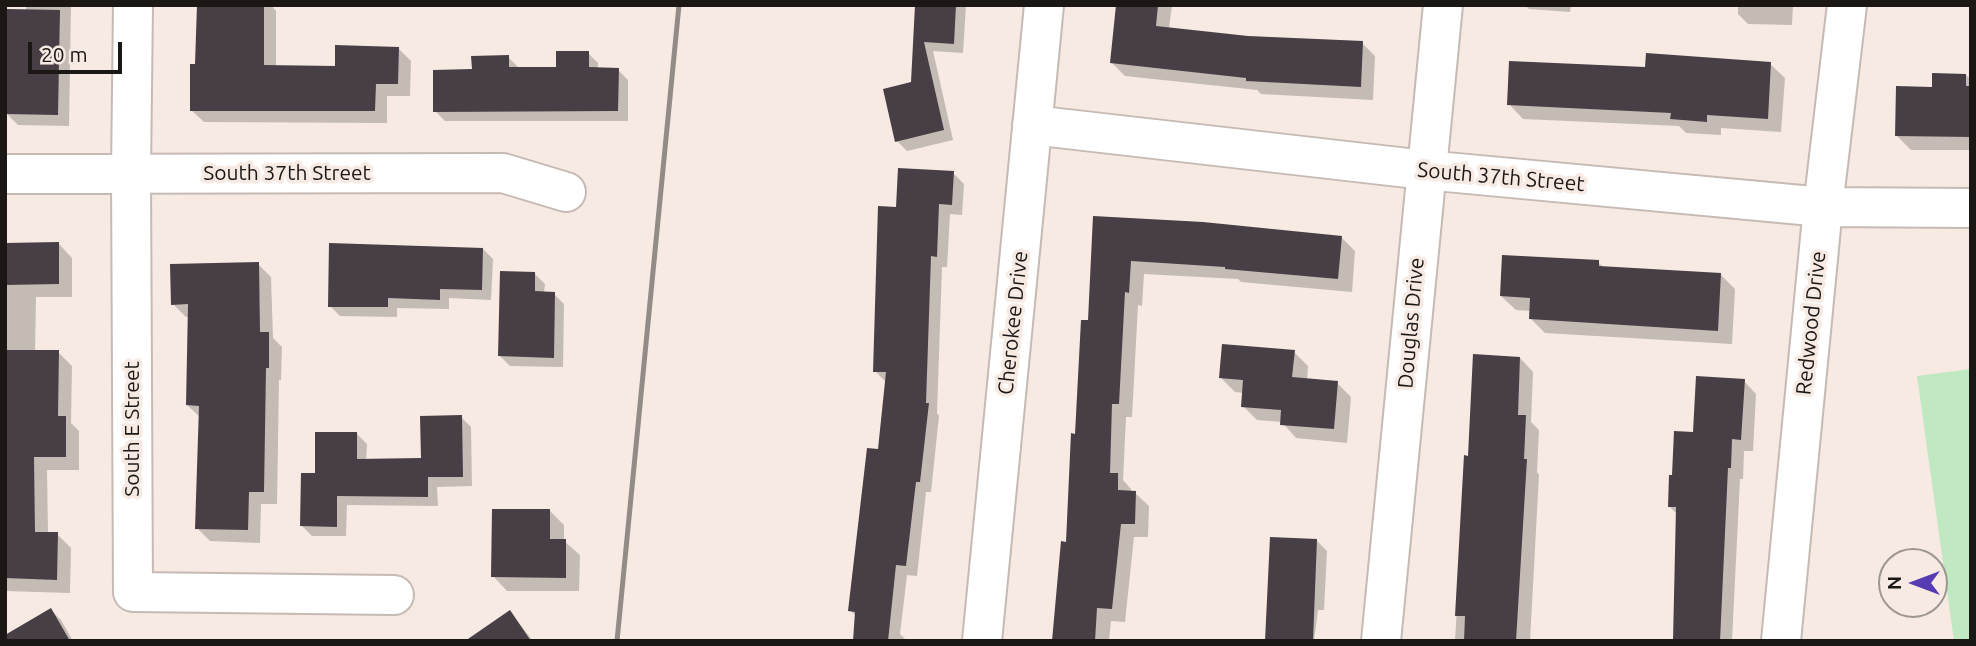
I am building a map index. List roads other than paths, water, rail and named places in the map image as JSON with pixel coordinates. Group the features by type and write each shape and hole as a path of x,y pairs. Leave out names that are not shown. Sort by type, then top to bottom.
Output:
{"street":[{"name":"South E Street","path":"132,5 133,592 394,595"},
{"name":"Cherokee Drive","path":"982,641 1044,5"},
{"name":"Douglas Drive","path":"1381,641 1443,5"},
{"name":"Redwood Drive","path":"1781,641 1822,207 1847,5"},
{"name":"South 37th Street","path":"1032,125 1425,170 1822,207 1971,208"},
{"name":"South 37th Street","path":"5,174 503,173 566,192"}],"railway":[{"path":"617,641 679,5"}]}
